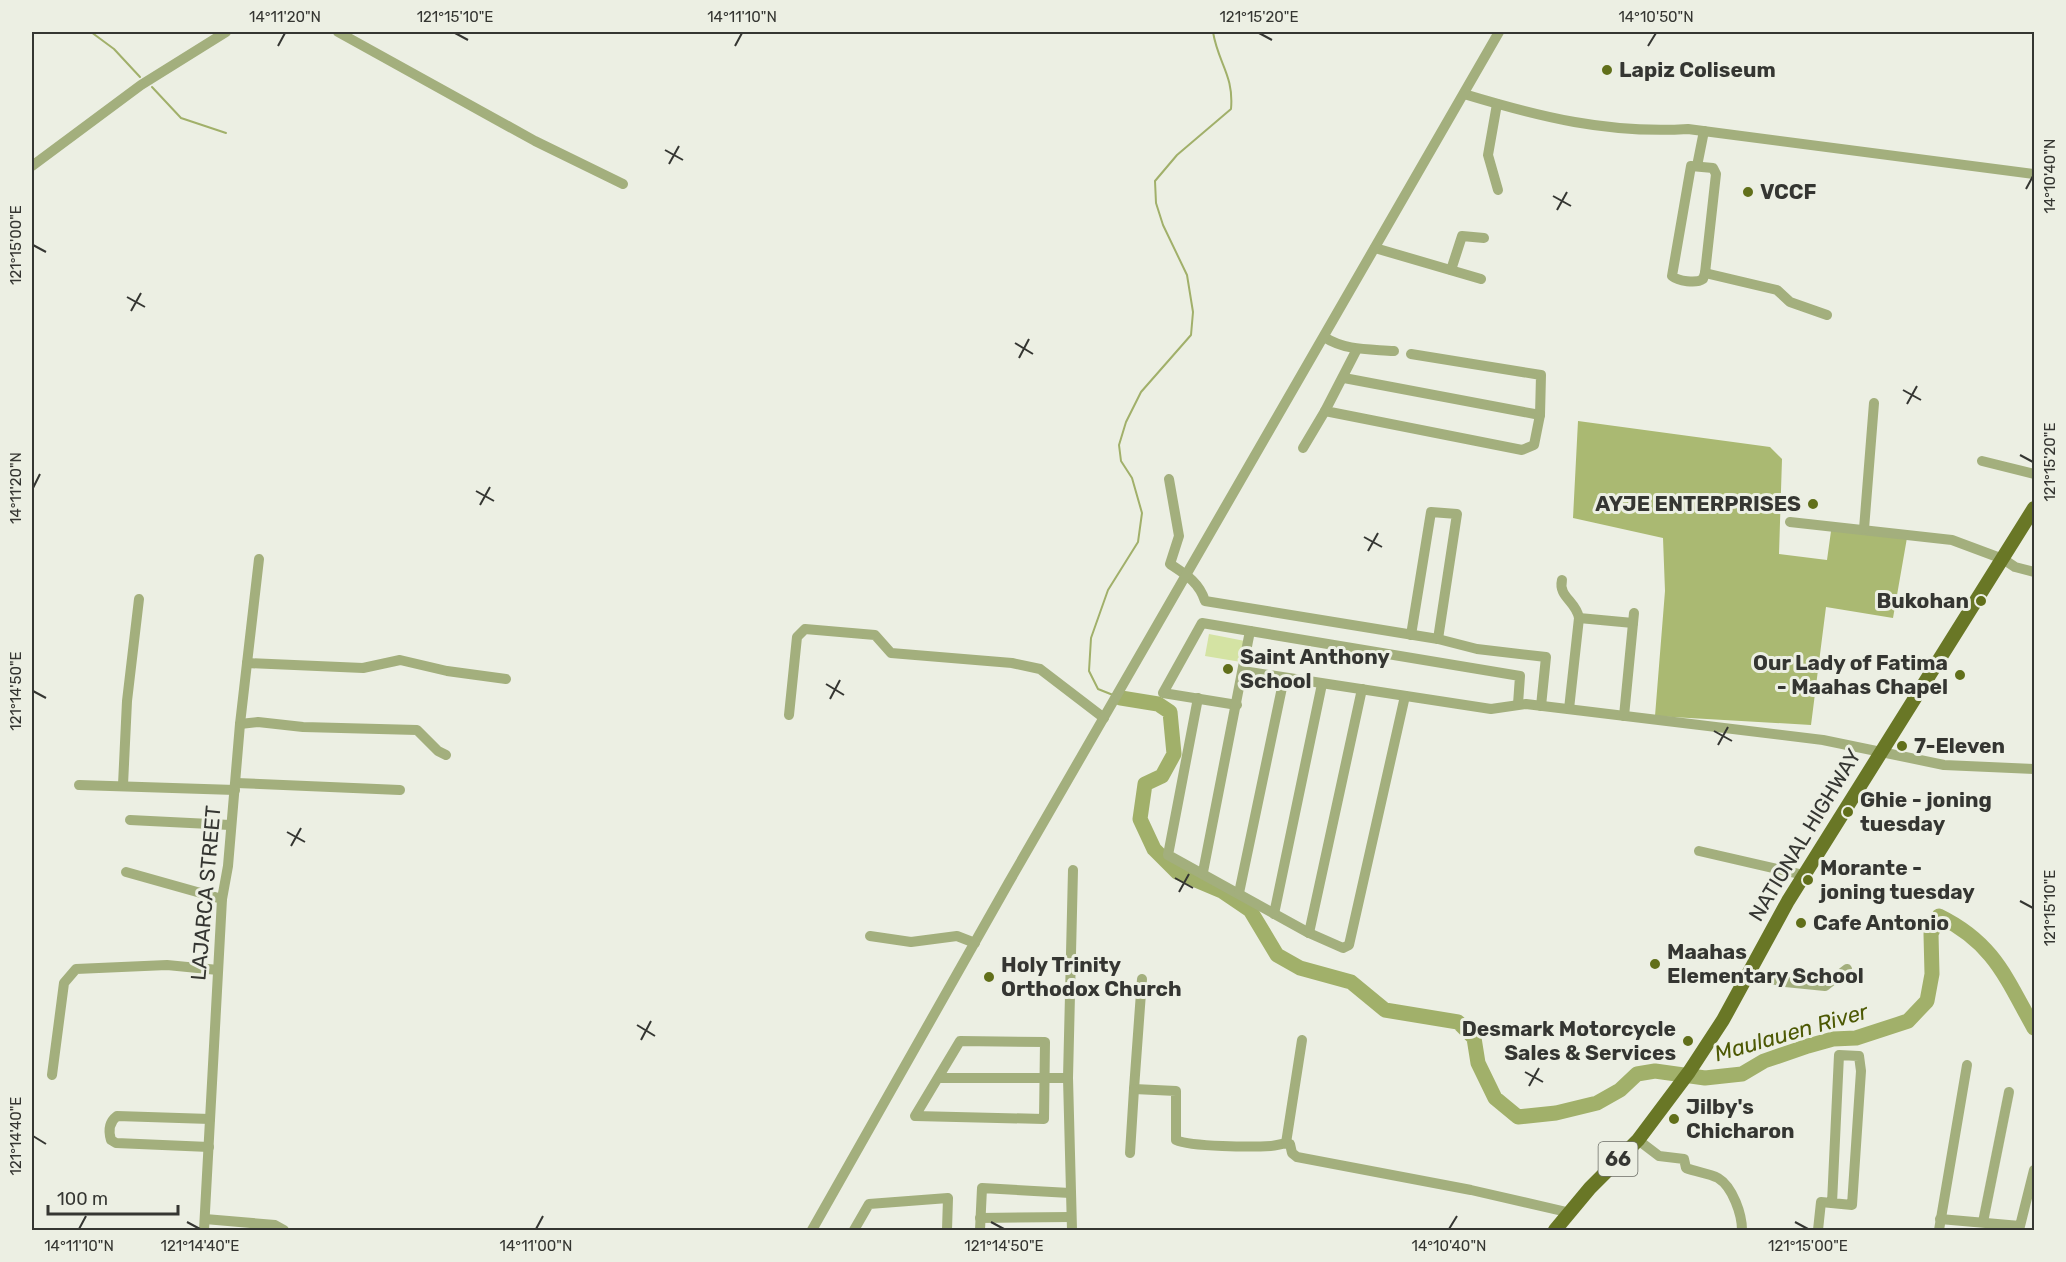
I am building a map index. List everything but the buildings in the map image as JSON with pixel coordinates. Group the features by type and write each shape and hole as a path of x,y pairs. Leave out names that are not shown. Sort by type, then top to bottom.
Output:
{"main road":[{"name":"NATIONAL HIGHWAY","path":"1555,1230 1590,1188 1638,1140 1689,1072 1749,974 1804,875 2034,508"}],"street":[{"path":"32,166 141,85 226,32"},
{"path":"338,32 535,141 623,184"},
{"path":"812,1230 1104,716 1499,32"},
{"path":"1464,94 1559,121 1652,130 1708,131 2034,174"},
{"path":"1497,104 1488,155 1498,190"},
{"path":"1701,166 1708,131"},
{"path":"1691,166 1701,166 1713,168 1716,174 1705,273 1703,279 1697,282 1675,279 1671,276 1688,170 1691,166"},
{"path":"1451,270 1462,236 1484,238"},
{"path":"1375,248 1481,279"},
{"path":"1705,273 1776,290 1790,302 1827,315"},
{"path":"1324,337 1342,347 1395,351"},
{"path":"1303,448 1344,378 1357,349"},
{"path":"1325,411 1522,450 1534,445 1540,415 1541,375 1411,354"},
{"path":"1344,378 1540,415"},
{"path":"1864,529 1874,403"},
{"path":"1982,461 2034,474"},
{"path":"1169,479 1179,536 1170,564 1186,574 1208,602 1438,639 1477,649 1546,657 1541,706"},
{"path":"1411,635 1431,512 1457,514 1438,639"},
{"path":"1790,522 1952,540 2003,559 2015,567 2034,572"},
{"name":"LAJARCA STREET","path":"204,1230 222,899 259,559"},
{"path":"1562,580 1560,588 1563,595 1574,605 1579,618 1569,709"},
{"path":"123,785 127,700 139,599"},
{"path":"1579,618 1633,618 1624,716"},
{"path":"1237,705 1163,693 1202,623 1520,676 1518,704"},
{"path":"789,716 796,637 805,629 874,635 891,653 1012,663 1040,669 1104,716"},
{"path":"1203,872 1250,631"},
{"path":"247,663 363,668 400,660 447,671 506,679"},
{"path":"1243,671 1491,709 1518,704 1569,709 1823,740 1944,765 2034,769"},
{"path":"1239,893 1284,678"},
{"path":"1274,914 1322,684"},
{"path":"1309,933 1362,689"},
{"path":"1198,698 1168,855 1203,872 1309,933 1343,948 1349,945 1405,696"},
{"path":"240,724 258,722 303,728 417,730 438,751 446,755"},
{"path":"79,785 400,790"},
{"path":"130,820 230,825"},
{"path":"1699,851 1804,875"},
{"path":"1072,1230 1068,1078 1073,870"},
{"path":"126,872 222,899"},
{"path":"870,936 911,942 957,936 975,943"},
{"path":"52,1075 64,983 76,969 167,965 218,970"},
{"path":"1749,974 1785,982 1824,986 1847,969"},
{"path":"1130,1153 1142,979"},
{"path":"1286,1143 1302,1040"},
{"path":"960,1041 1045,1041 1044,1119 915,1116 939,1078 960,1041"},
{"path":"1818,1230 1821,1202 1852,1205 1861,1071 1859,1056 1839,1055 1832,1203"},
{"path":"1939,1230 1967,1065"},
{"path":"939,1078 1068,1078"},
{"path":"1134,1089 1176,1091 1175,1133 1176,1140 1181,1142 1274,1146 1286,1143 1290,1144 1296,1157 1471,1190 1571,1213"},
{"path":"1983,1222 2009,1092"},
{"path":"209,1147 116,1143 111,1140 109,1133 111,1121 117,1116 210,1119"},
{"path":"1638,1140 1659,1156 1684,1159 1686,1168 1717,1177 1723,1182 1737,1204 1742,1220 1742,1230"},
{"path":"1940,1219 2020,1226 2034,1170"},
{"path":"980,1230 982,1188 1070,1193"},
{"path":"854,1230 869,1204 948,1198 947,1230"},
{"path":"981,1218 1071,1217"},
{"path":"205,1219 275,1225 284,1230"}],"green space":[{"path":"1578,421 1770,447 1782,459 1779,554 1827,560 1832,524 1908,532 1893,618 1826,607 1811,725 1655,716 1665,591 1663,538 1573,518"},
{"path":"1209,634 1245,641 1241,662 1205,656"}],"waterway":[{"path":"91,32 114,49 140,77"},
{"name":"Maulauen River","path":"1113,695 1098,689 1089,671 1091,638 1108,590 1138,542 1142,513 1132,478 1121,461 1119,445 1126,422 1141,392 1191,335 1193,312 1187,275 1163,225 1156,203 1155,181 1177,155 1231,109 1228,78 1213,32"},
{"path":"152,87 181,118 226,133"},
{"name":"Maulauen River","path":"1121,698 1158,704 1170,712 1174,754 1162,776 1145,784 1140,819 1154,849 1177,872 1222,891 1250,910 1277,955 1300,968 1351,982 1385,1010 1458,1022 1474,1038 1478,1063 1495,1098 1518,1117 1556,1113 1597,1103 1620,1090 1637,1074 1655,1071 1705,1078 1742,1074 1764,1061 1808,1046 1833,1039 1856,1038 1908,1021 1927,1001 1932,974 1931,934 1939,916 1958,927 1986,950 1997,963 2034,1028"}],"place":[{"name":"Lapiz Coliseum","path":"1607,70"},
{"name":"VCCF","path":"1748,192"},
{"name":"AYJE ENTERPRISES","path":"1813,504"},
{"name":"Bukohan","path":"1981,601"},
{"name":"Saint Anthony School","path":"1228,669"},
{"name":"Our Lady of Fatima - Maahas Chapel","path":"1960,675"},
{"name":"7-Eleven","path":"1902,746"},
{"name":"Ghie - joning tuesday","path":"1848,812"},
{"name":"Morante - joning tuesday","path":"1808,880"},
{"name":"Cafe Antonio","path":"1801,923"},
{"name":"Maahas Elementary School","path":"1655,964"},
{"name":"Holy Trinity Orthodox Church","path":"989,977"},
{"name":"Desmark Motorcycle Sales & Services","path":"1688,1041"},
{"name":"Jilby's Chicharon","path":"1674,1119"}]}
